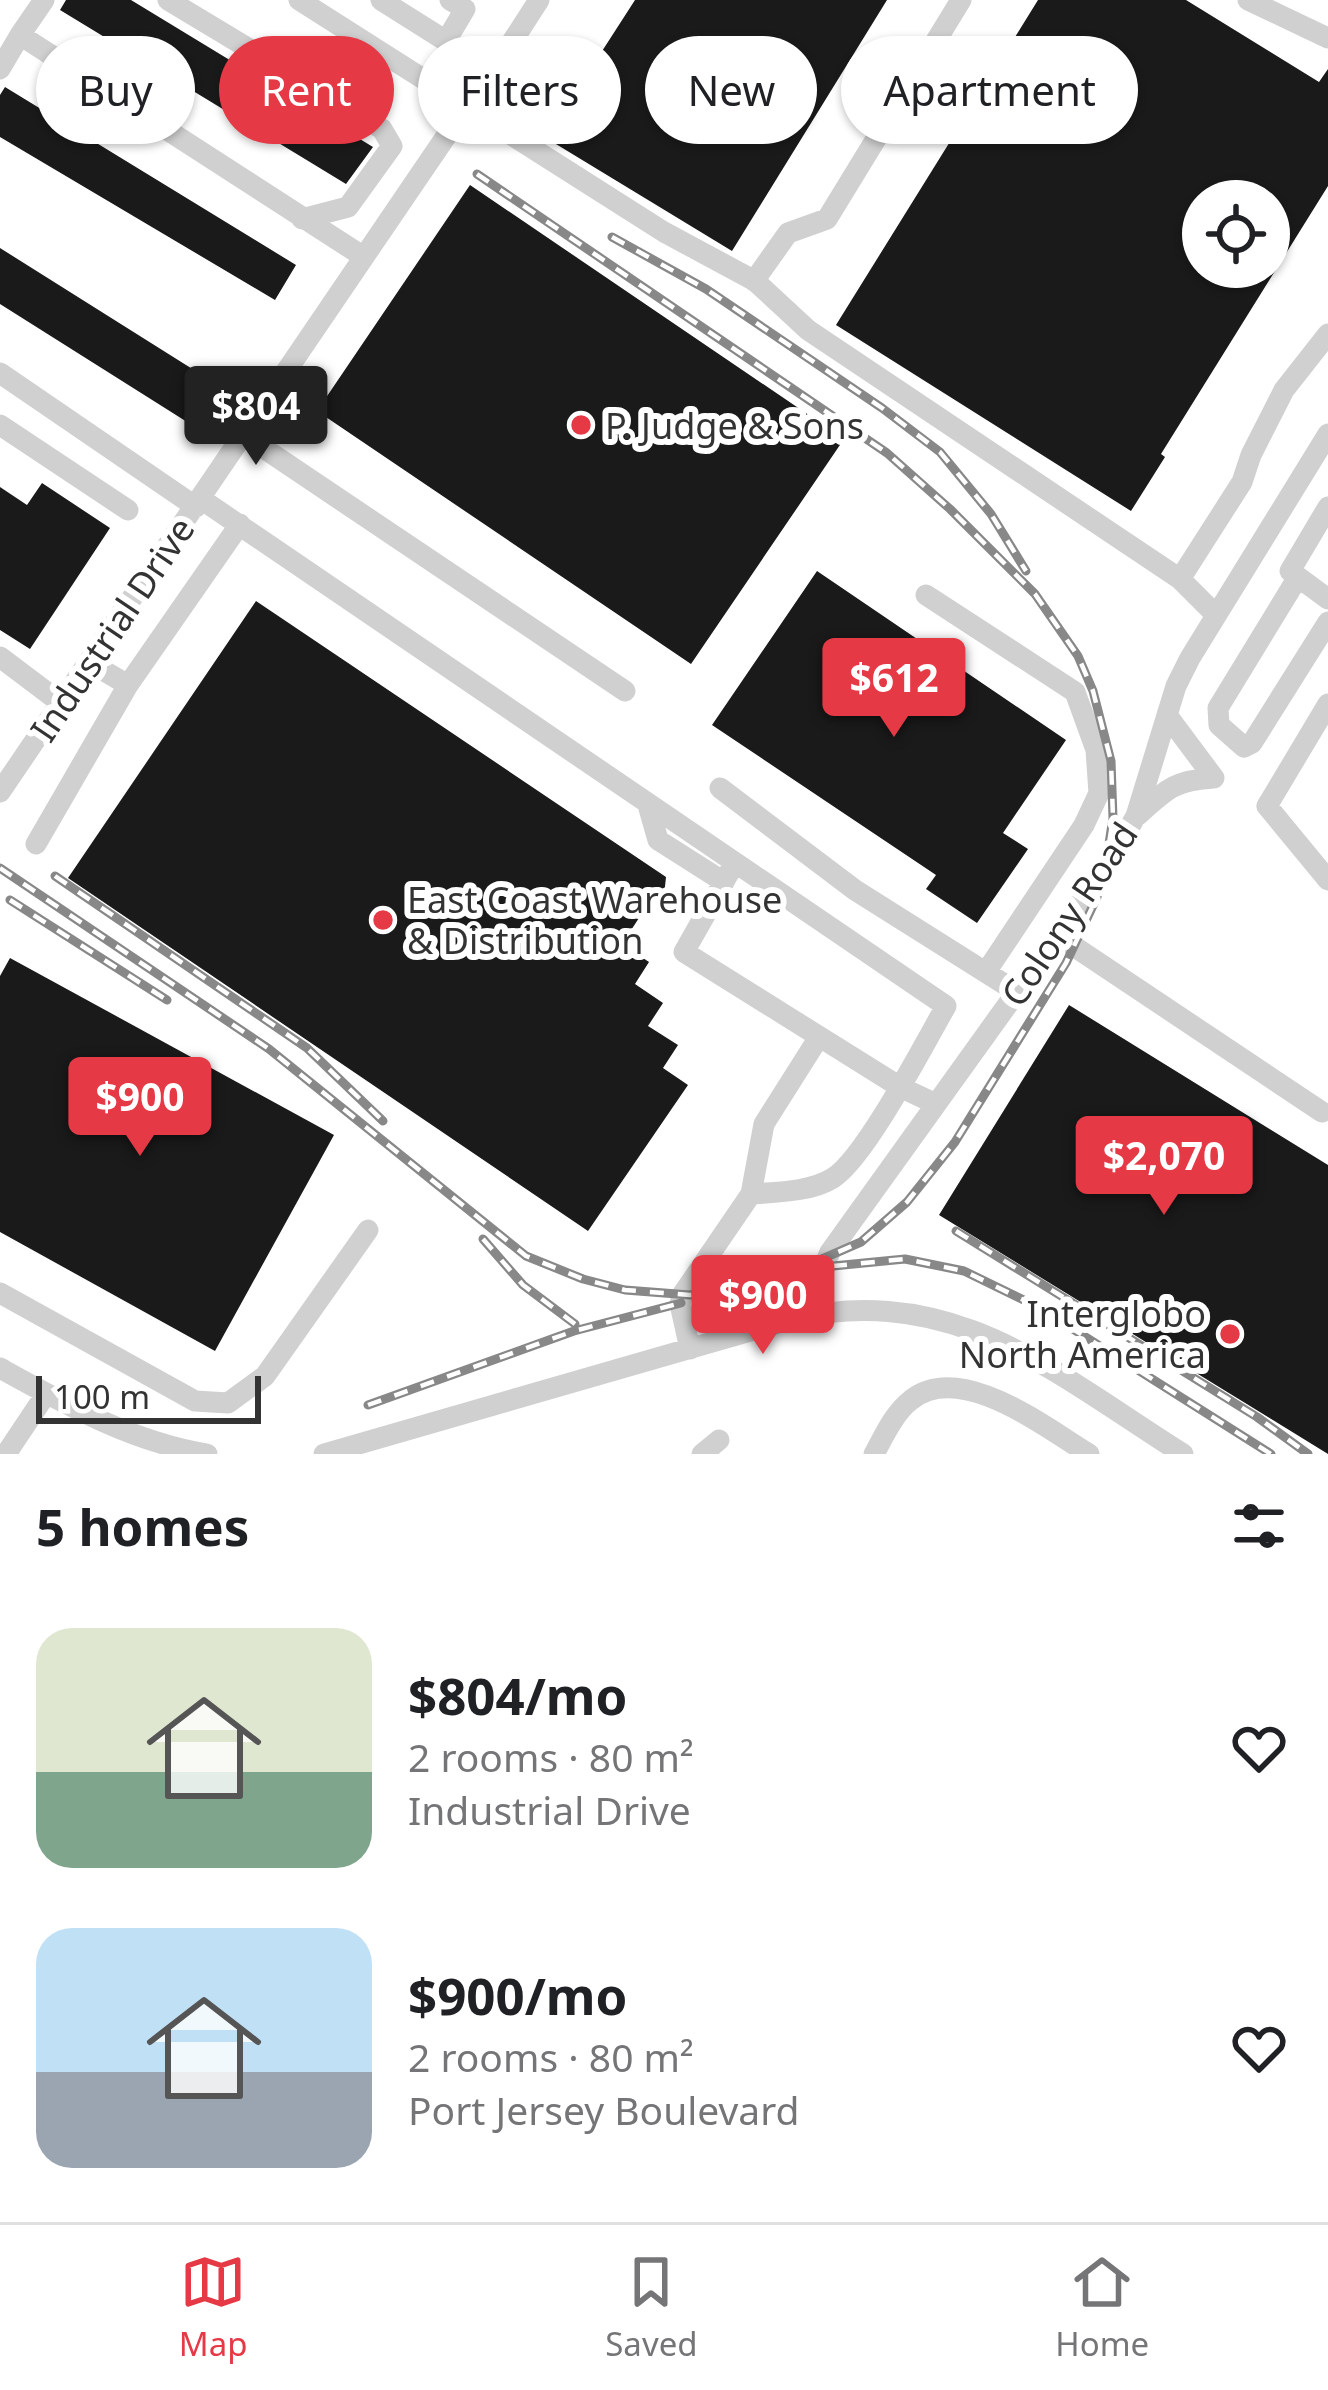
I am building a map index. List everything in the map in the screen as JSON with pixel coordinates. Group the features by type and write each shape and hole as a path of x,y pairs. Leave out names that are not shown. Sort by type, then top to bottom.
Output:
{"street":[{"path":"0,69 44,0"},
{"path":"168,0 382,129 392,146 348,207 302,219"},
{"path":"299,0 418,77"},
{"path":"381,0 446,41 465,9 450,0"},
{"name":"Industrial Drive","path":"516,36 539,0"},
{"path":"754,281 788,233 827,219 961,0"},
{"path":"1248,0 1328,38"},
{"path":"20,35 364,257"},
{"name":"Industrial Drive","path":"0,791 444,144"},
{"path":"523,144 664,232 754,281 808,330 1180,579 1216,615"},
{"path":"1180,579 1242,482 1284,389 1328,334"},
{"path":"0,373 198,503 240,524 648,806 729,873 946,1006 900,1087 853,1158 833,1178 785,1192 751,1194"},
{"path":"25,441 49,406"},
{"path":"0,425 128,510"},
{"name":"Colony Road","path":"824,1313 825,1261 1105,868 1136,816 1175,686 1328,434"},
{"path":"244,435 625,691"},
{"path":"1328,507 1290,571 1328,598"},
{"path":"36,844 128,685 240,524"},
{"path":"1298,577 1218,708 1219,725 1244,747 1252,743 1328,622"},
{"path":"926,595 1075,692 1096,750 1099,793 1076,837 986,972"},
{"path":"0,657 61,703"},
{"path":"89,662 128,685"},
{"path":"1328,704 1267,806 1328,880"},
{"path":"1136,816 1172,785 1214,778 1167,715"},
{"path":"720,788 854,890 1017,992"},
{"path":"1076,837 1105,868"},
{"path":"729,873 683,952 900,1087 936,1104"},
{"path":"1057,935 1322,1112"},
{"path":"690,1349 682,1295 751,1194 764,1124 819,1037"},
{"path":"0,1293 194,1401 228,1402 265,1376 368,1230"},
{"path":"324,1454 824,1313 863,1310 916,1313 973,1328 1183,1454"},
{"path":"0,1368 138,1436 206,1454"},
{"path":"874,1454 910,1400 950,1388 971,1389 995,1399 1089,1454"},
{"path":"6,1454 46,1394"}],"building":[{"path":"66,0 131,0 190,36 103,36 60,10"},
{"path":"635,0 887,0 865,36 841,36 841,74 817,113 817,36 645,36 645,144 798,144 732,251 556,144 621,144 621,36 612,36"},
{"path":"1038,0 1186,0 1319,82 1328,69 1328,186 1290,247 1290,180 1182,180 1182,288 1264,288 1131,511 836,325 948,144 1138,144 1138,36 1016,36"},
{"path":"195,39 219,53 219,107 195,92"},
{"path":"5,87 36,106 36,144 98,144 296,265 275,300 0,137 0,95"},
{"path":"280,144 373,147 346,184"},
{"name":"P. Judge & Sons","path":"470,185 844,439 691,664 317,411"},
{"path":"0,248 221,387 195,427 0,304"},
{"path":"42,483 110,528 30,649 0,630 0,487 27,505"},
{"path":"817,571 1066,740 1003,833 1028,849 977,923 926,889 936,875 712,725"},
{"name":"East Coast Warehouse & Distribution","path":"256,601 666,877 664,896 654,895 622,944 649,962 635,984 663,1003 648,1026 678,1045 663,1068 688,1085 588,1231 68,878"},
{"path":"10,958 334,1135 215,1351 0,1232 0,976"},
{"name":"Interglobo North America","path":"1069,1005 1328,1165 1328,1454 939,1215"}],"railway":[{"path":"0,868 269,1049 526,1256 583,1279 625,1290 690,1295 769,1282 861,1242 907,1202 955,1142 1066,963 1105,869 1113,818 1111,761 1093,691 1078,656 1035,594 887,453 477,174"},
{"path":"612,237 706,289 940,452 991,514 1026,571"},
{"path":"55,876 307,1048 383,1121"},
{"path":"10,900 167,1000"},
{"path":"956,1231 1257,1417 1308,1454"},
{"path":"483,1239 523,1285 575,1324"},
{"path":"833,1266 905,1259 964,1271 1038,1307 1271,1454"},
{"path":"368,1405 574,1331 681,1303"}],"place":[{"name":"P. Judge & Sons","path":"581,425"},
{"name":"East Coast Warehouse & Distribution","path":"383,920"},
{"name":"Interglobo North America","path":"1230,1334"}]}
